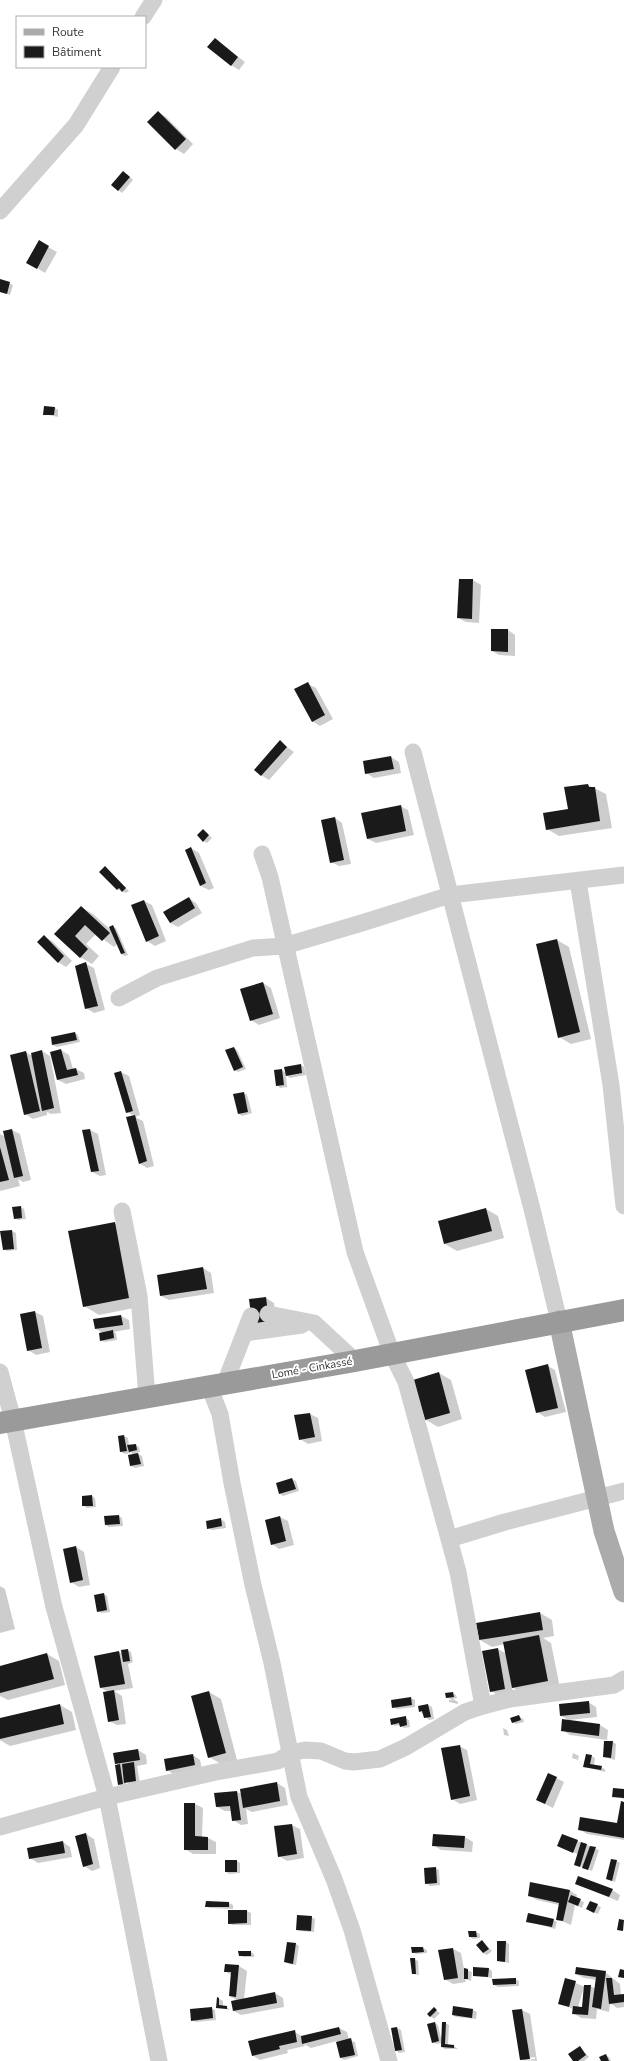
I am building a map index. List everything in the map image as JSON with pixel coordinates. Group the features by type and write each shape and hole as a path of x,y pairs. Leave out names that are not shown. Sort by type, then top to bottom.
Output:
{"highway":[{"name":"Lomé - Cinkassé","path":"7,1422 355,1361 558,1321 624,1310"}],"main road":[{"path":"558,1321 604,1531 624,1592"}],"street":[{"path":"144,16 154,0"},
{"path":"0,211 76,125 111,68"},
{"path":"413,752 530,1202 558,1321"},
{"path":"262,854 270,877 284,946 355,1252 392,1354 406,1382 458,1572 483,1706"},
{"path":"119,998 157,978 253,948 284,946 450,895 542,883 578,881 624,875"},
{"path":"578,881 611,1085 624,1206"},
{"path":"122,1211 139,1296 147,1397"},
{"path":"268,1314 314,1323 355,1361"},
{"path":"251,1316 245,1333 217,1384 220,1414 232,1483 253,1585 272,1663 298,1797 334,1879 352,1930 389,2061"},
{"path":"245,1333 314,1323"},
{"path":"0,1372 7,1422 54,1607 107,1797 159,2061"},
{"path":"449,1539 504,1522 624,1491"},
{"path":"0,1827 107,1797 216,1772 278,1761 290,1753 305,1750 321,1752 345,1761 354,1762 380,1759 406,1747 465,1712 483,1706 510,1700 614,1685 624,1680"}],"building":[{"path":"215,38 238,57 231,66 207,47"},
{"path":"158,111 186,139 175,150 147,122"},
{"path":"123,171 130,177 118,191 111,185"},
{"path":"39,240 49,246 37,269 26,263"},
{"path":"0,279 10,282 7,294 0,292"},
{"path":"44,406 55,407 54,415 43,415"},
{"path":"459,579 473,579 472,619 457,618"},
{"path":"491,629 508,629 508,652 491,651"},
{"path":"308,682 325,715 312,722 294,689"},
{"path":"280,740 287,747 261,776 254,770"},
{"path":"391,756 394,769 365,774 363,761"},
{"path":"588,784 589,787 595,787 600,821 546,830 543,813 568,809 564,787"},
{"path":"401,805 406,831 367,839 361,813"},
{"path":"335,817 344,860 330,863 321,820"},
{"path":"203,829 209,835 203,842 197,835"},
{"path":"191,847 206,883 200,886 185,850"},
{"path":"105,866 126,888 122,892 119,888 117,890 99,872"},
{"path":"189,897 195,908 170,923 163,912"},
{"path":"144,900 159,936 146,942 131,905"},
{"path":"81,906 110,933 102,941 85,925 75,936 88,949 80,958 54,934"},
{"path":"113,925 125,953 121,954 109,927"},
{"path":"44,935 64,956 58,963 37,942"},
{"path":"557,939 580,1032 558,1038 536,944"},
{"path":"86,962 98,1006 85,1009 75,966"},
{"path":"263,982 273,1014 250,1021 240,989"},
{"path":"75,1032 77,1040 52,1045 51,1037"},
{"path":"234,1047 243,1067 234,1071 225,1050"},
{"path":"61,1049 67,1070 76,1068 78,1075 57,1080 50,1052"},
{"path":"42,1050 54,1108 42,1111 31,1053"},
{"path":"26,1051 40,1111 24,1115 10,1055"},
{"path":"301,1064 302,1073 286,1076 284,1067"},
{"path":"282,1069 284,1085 276,1086 274,1070"},
{"path":"121,1071 133,1111 126,1113 114,1073"},
{"path":"244,1092 248,1112 238,1114 233,1094"},
{"path":"135,1115 147,1161 139,1164 126,1117"},
{"path":"12,1129 23,1176 14,1178 3,1131"},
{"path":"90,1129 99,1171 91,1172 82,1130"},
{"path":"0,1147 9,1180 0,1182"},
{"path":"21,1206 22,1218 14,1219 12,1207"},
{"path":"486,1208 492,1231 444,1244 438,1221"},
{"path":"115,1222 129,1298 83,1307 68,1231"},
{"path":"12,1230 14,1249 3,1250 0,1231"},
{"path":"203,1267 207,1289 160,1296 157,1275"},
{"path":"266,1297 270,1330 253,1331 249,1299"},
{"path":"35,1311 42,1348 27,1351 20,1314"},
{"path":"121,1315 123,1325 95,1329 93,1319"},
{"path":"113,1330 114,1338 100,1341 99,1333"},
{"path":"548,1364 558,1408 536,1413 525,1370"},
{"path":"439,1372 450,1413 425,1420 413,1380"},
{"path":"310,1413 315,1437 299,1440 294,1415"},
{"path":"124,1435 127,1451 120,1452 118,1436"},
{"path":"136,1444 137,1450 129,1452 127,1445"},
{"path":"138,1453 141,1464 130,1466 128,1455"},
{"path":"292,1478 296,1489 279,1494 276,1483"},
{"path":"92,1495 93,1506 82,1506 82,1496"},
{"path":"119,1515 120,1524 105,1525 104,1516"},
{"path":"280,1516 286,1541 271,1545 265,1520"},
{"path":"221,1518 222,1526 207,1529 206,1521"},
{"path":"76,1546 83,1580 70,1583 63,1549"},
{"path":"104,1593 107,1610 97,1612 94,1595"},
{"path":"540,1612 543,1630 479,1640 476,1623"},
{"path":"539,1635 548,1681 512,1688 503,1642"},
{"path":"498,1648 505,1689 490,1692 482,1651"},
{"path":"128,1649 130,1661 123,1662 121,1650"},
{"path":"119,1651 125,1684 100,1688 94,1656"},
{"path":"47,1653 54,1679 0,1693 0,1666"},
{"path":"114,1690 119,1720 108,1722 103,1692"},
{"path":"209,1691 226,1753 208,1758 191,1696"},
{"path":"453,1692 454,1697 446,1698 445,1693"},
{"path":"411,1697 412,1705 392,1708 391,1700"},
{"path":"589,1701 590,1713 560,1716 559,1704"},
{"path":"60,1704 64,1724 0,1739 0,1718"},
{"path":"428,1704 431,1717 424,1718 422,1711 419,1712 418,1706"},
{"path":"519,1715 521,1720 512,1723 510,1718"},
{"path":"406,1716 407,1725 400,1727 399,1723 391,1725 390,1719"},
{"path":"562,1719 600,1724 599,1736 561,1731"},
{"path":"604,1741 613,1741 611,1758 603,1757"},
{"path":"460,1745 470,1796 451,1800 441,1748"},
{"path":"138,1749 140,1760 115,1764 113,1753"},
{"path":"193,1754 195,1765 166,1771 164,1759"},
{"path":"586,1754 592,1755 590,1764 602,1766 601,1770 583,1767"},
{"path":"134,1762 136,1781 124,1783 122,1764"},
{"path":"120,1764 123,1784 118,1785 115,1765"},
{"path":"548,1773 557,1777 545,1804 536,1800"},
{"path":"277,1782 280,1801 243,1808 240,1789"},
{"path":"613,1788 624,1789 624,1798 612,1797"},
{"path":"237,1791 241,1820 232,1821 230,1806 216,1807 214,1793"},
{"path":"621,1801 624,1802 624,1838 578,1830 580,1817 617,1823"},
{"path":"184,1803 195,1803 195,1836 208,1837 208,1850 184,1850"},
{"path":"292,1824 297,1854 278,1857 274,1826"},
{"path":"86,1833 93,1864 83,1867 75,1836"},
{"path":"433,1834 465,1836 464,1848 432,1846"},
{"path":"562,1834 578,1840 573,1853 557,1846"},
{"path":"63,1841 65,1853 29,1859 27,1848"},
{"path":"581,1842 587,1844 580,1867 574,1865"},
{"path":"590,1846 596,1847 588,1870 582,1868"},
{"path":"611,1859 617,1860 612,1881 606,1879"},
{"path":"225,1860 237,1860 237,1872 225,1872"},
{"path":"436,1867 437,1883 425,1884 424,1868"},
{"path":"578,1876 613,1889 609,1897 575,1884"},
{"path":"530,1882 570,1890 563,1921 556,1920 559,1903 528,1896"},
{"path":"571,1895 581,1899 578,1906 568,1902"},
{"path":"206,1901 229,1902 229,1907 205,1907"},
{"path":"590,1901 598,1904 594,1913 586,1909"},
{"path":"228,1910 247,1910 247,1923 228,1924"},
{"path":"528,1913 554,1919 552,1927 526,1922"},
{"path":"297,1915 312,1916 311,1931 296,1930"},
{"path":"619,1919 624,1920 623,1931 617,1930"},
{"path":"468,1931 476,1931 477,1937 469,1937"},
{"path":"482,1940 489,1949 483,1953 476,1945"},
{"path":"497,1941 506,1941 505,1962 497,1961"},
{"path":"287,1942 296,1943 293,1964 284,1962"},
{"path":"411,1947 423,1947 424,1952 412,1953"},
{"path":"453,1948 458,1978 444,1980 438,1950"},
{"path":"238,1951 251,1951 251,1956 239,1956"},
{"path":"410,1958 415,1958 416,1974 412,1974"},
{"path":"225,1964 239,1965 236,1997 229,1996 231,1972 224,1972"},
{"path":"473,1967 489,1968 488,1977 473,1976"},
{"path":"576,1967 606,1971 601,2009 592,2007 596,1977 575,1974"},
{"path":"464,1968 468,1969 468,1979 464,1979"},
{"path":"620,1969 624,1970 624,1978 618,1977"},
{"path":"516,1978 516,1984 493,1985 492,1979"},
{"path":"565,1978 576,1981 569,2007 558,2004"},
{"path":"606,1978 612,1978 614,1995 624,1994 624,2002 609,2004"},
{"path":"584,1985 591,1985 588,2015 572,2014 573,2006 582,2007"},
{"path":"275,1992 277,2003 233,2011 231,2001"},
{"path":"217,1997 219,1998 219,2005 227,2006 227,2009 216,2008"},
{"path":"453,2006 473,2009 472,2018 452,2015"},
{"path":"212,2007 213,2018 191,2021 190,2009"},
{"path":"434,2007 437,2010 430,2017 427,2014"},
{"path":"522,2009 530,2059 520,2060 512,2010"},
{"path":"435,2022 439,2041 432,2043 427,2024"},
{"path":"442,2022 446,2022 445,2044 454,2045 454,2048 441,2047"},
{"path":"339,2027 341,2034 302,2044 301,2036"},
{"path":"397,2027 402,2050 395,2051 391,2028"},
{"path":"295,2030 297,2042 279,2046 280,2049 252,2056 248,2041"},
{"path":"351,2038 355,2055 340,2058 336,2042"},
{"path":"580,2046 586,2055 578,2061 573,2061 568,2054"},
{"path":"606,2054 609,2061 601,2061 599,2057"}]}
